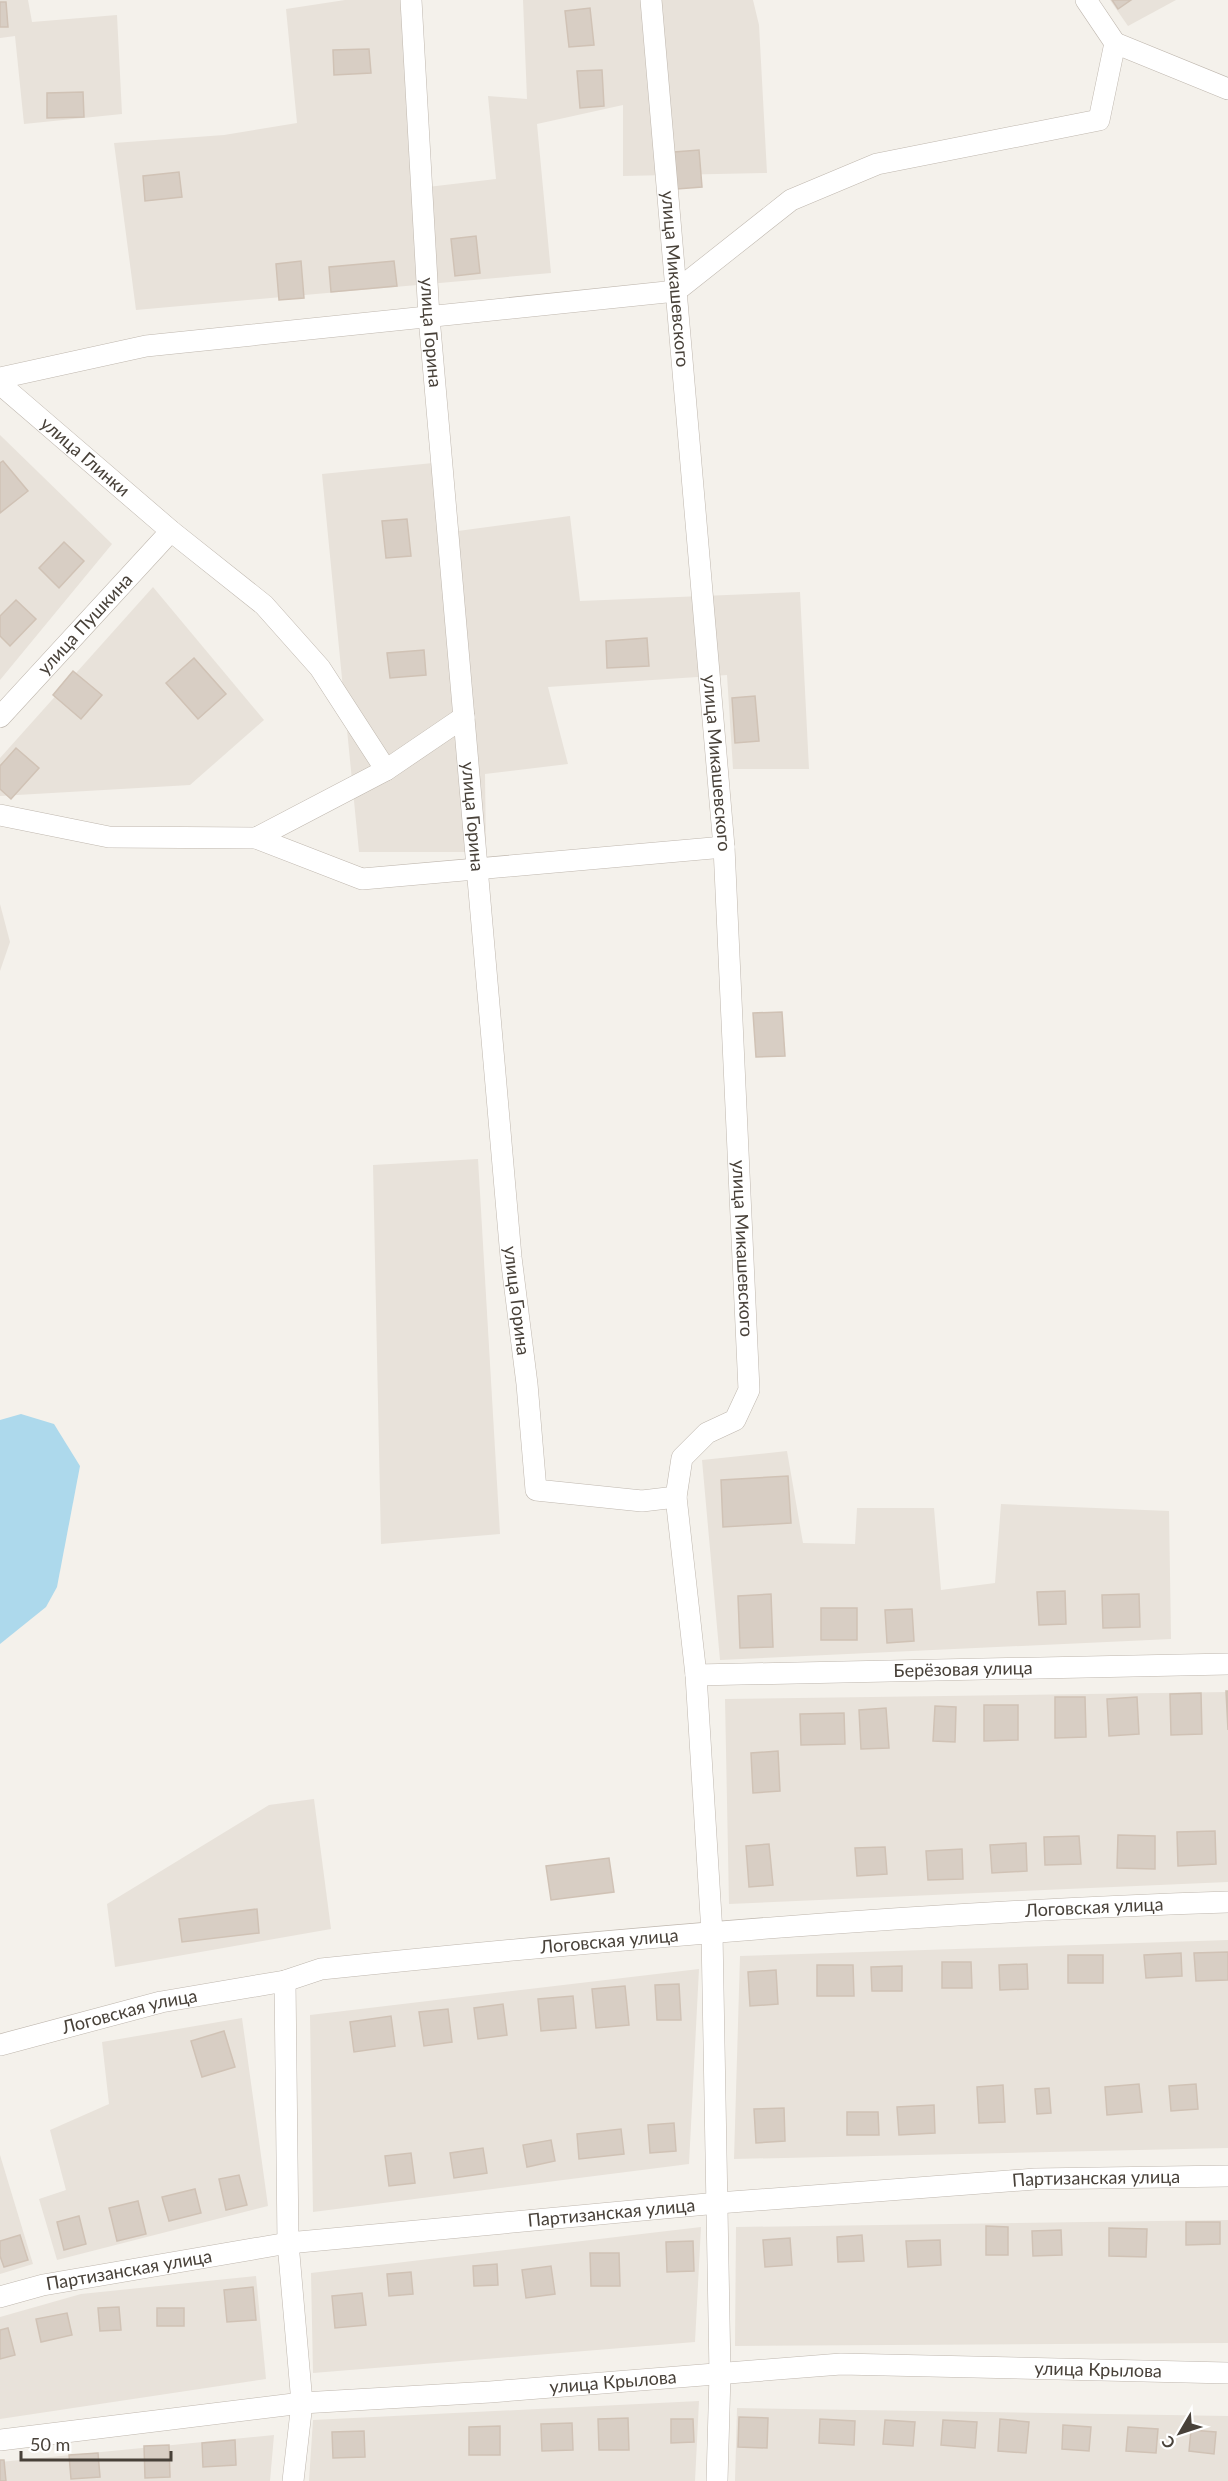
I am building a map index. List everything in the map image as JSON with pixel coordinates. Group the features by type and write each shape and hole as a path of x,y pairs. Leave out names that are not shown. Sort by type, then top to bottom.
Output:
{"street":[{"name":"улица Горина","path":"411,0 429,316 511,1257 527,1384 536,1490 642,1501 676,1497"},
{"name":"улица Микашевского","path":"651,0 724,847 749,1390 735,1420 707,1433 682,1458 676,1497 696,1675 712,1933 720,2374 717,2481"},
{"path":"1086,0 1115,43 1228,89"},
{"path":"0,378 146,346 676,291 791,200 877,164 1099,120 1115,43"},
{"name":"улица Глинки","path":"0,384 171,531 264,605 320,668 386,770"},
{"name":"улица Пушкина","path":"0,717 171,531"},
{"path":"256,838 386,770 464,717"},
{"path":"0,815 109,837 256,838 362,879 724,847"},
{"name":"Берёзовая улица","path":"696,1675 1228,1664"},
{"name":"Логовская улица","path":"0,2045 160,2002 285,1981 321,1969 712,1933 1122,1905 1228,1902"},
{"path":"285,1981 288,2243 302,2403 293,2481"},
{"name":"Партизанская улица","path":"0,2297 43,2285 288,2243 718,2203 1035,2179 1228,2176"},
{"name":"улица Крылова","path":"0,2440 302,2403 490,2392 841,2364 1228,2373"}],"shaded area":[{"path":"0,0 28,0 32,22 117,15 122,114 24,124 15,36 0,38"},
{"path":"345,0 400,0 419,188 496,179 488,96 527,99 523,0 753,0 759,25 767,173 623,176 623,105 537,124 551,273 136,310 114,143 224,135 297,123 286,9"},
{"path":"1110,0 1176,0 1128,26"},
{"path":"0,435 112,544 0,680"},
{"path":"433,463 443,533 570,516 580,601 800,592 809,769 733,769 727,675 548,687 568,764 485,774 486,852 359,852 322,474"},
{"path":"153,587 264,720 190,785 0,796 0,758"},
{"path":"0,904 10,942 0,971"},
{"path":"478,1159 500,1534 381,1544 373,1165"},
{"path":"787,1451 803,1543 855,1544 857,1508 934,1508 941,1590 995,1583 1001,1504 1169,1511 1171,1639 720,1660 702,1460"},
{"path":"1228,1692 1228,1882 729,1904 725,1699"},
{"path":"314,1799 331,1929 115,1967 107,1904 269,1805"},
{"path":"1228,1940 1228,2148 734,2159 740,1956"},
{"path":"699,1969 689,2164 313,2212 310,2015"},
{"path":"242,2018 268,2206 57,2260 39,2199 66,2190 50,2130 109,2104 102,2042"},
{"path":"0,2155 33,2264 0,2274"},
{"path":"1228,2220 1228,2343 735,2346 736,2227"},
{"path":"701,2227 695,2342 313,2373 311,2273"},
{"path":"256,2276 266,2379 0,2419 0,2317 81,2294"},
{"path":"699,2401 695,2481 309,2481 313,2420"},
{"path":"737,2408 1228,2416 1228,2481 735,2481"},
{"path":"274,2435 270,2481 0,2481 0,2462"}],"water":[{"path":"21,1414 54,1424 80,1466 57,1587 46,1607 0,1644 0,1420"}],"building":[{"path":"1112,0 1131,0 1118,9"},
{"path":"0,2 6,2 8,27 0,27"},
{"path":"590,8 594,45 569,47 565,11"},
{"path":"369,49 371,73 334,75 333,50"},
{"path":"602,70 604,106 580,108 577,71"},
{"path":"83,92 84,117 47,118 47,93"},
{"path":"699,150 702,187 677,189 674,152"},
{"path":"179,172 182,197 145,201 143,176"},
{"path":"476,236 480,273 455,276 451,239"},
{"path":"301,261 304,298 279,300 276,264"},
{"path":"394,261 397,286 331,292 329,267"},
{"path":"3,461 28,491 0,513 0,463"},
{"path":"407,519 411,556 386,558 382,521"},
{"path":"64,542 84,561 59,588 39,568"},
{"path":"16,600 36,619 10,646 0,636 0,616"},
{"path":"647,638 649,666 607,668 606,641"},
{"path":"424,650 426,675 390,678 387,653"},
{"path":"194,658 226,694 198,719 166,683"},
{"path":"73,671 102,695 81,719 53,695"},
{"path":"755,696 759,741 735,743 732,698"},
{"path":"16,748 39,768 11,799 0,789 0,766"},
{"path":"782,1012 785,1056 756,1057 753,1013"},
{"path":"788,1476 791,1523 723,1527 721,1480"},
{"path":"1065,1591 1066,1624 1039,1625 1037,1592"},
{"path":"771,1594 773,1647 740,1648 738,1596"},
{"path":"1139,1594 1140,1627 1103,1628 1102,1595"},
{"path":"821,1608 857,1608 857,1640 821,1640"},
{"path":"912,1609 914,1641 887,1643 885,1610"},
{"path":"1226,1691 1228,1691 1228,1730"},
{"path":"1201,1693 1202,1734 1171,1735 1170,1694"},
{"path":"1055,1697 1085,1697 1086,1737 1055,1738"},
{"path":"1137,1697 1139,1734 1109,1736 1107,1699"},
{"path":"984,1705 1018,1705 1018,1740 984,1741"},
{"path":"935,1706 956,1707 955,1742 933,1741"},
{"path":"886,1708 889,1748 861,1749 859,1710"},
{"path":"844,1713 845,1744 801,1745 800,1714"},
{"path":"778,1751 780,1791 753,1793 751,1753"},
{"path":"1215,1831 1216,1864 1178,1866 1177,1832"},
{"path":"1118,1835 1155,1836 1155,1869 1117,1868"},
{"path":"1079,1836 1081,1864 1045,1865 1044,1837"},
{"path":"1026,1843 1027,1871 992,1873 990,1845"},
{"path":"769,1844 773,1885 749,1887 746,1846"},
{"path":"885,1847 887,1874 857,1876 855,1848"},
{"path":"962,1849 963,1879 928,1880 926,1851"},
{"path":"609,1858 614,1892 551,1900 546,1866"},
{"path":"257,1909 259,1933 182,1942 179,1919"},
{"path":"1228,1952 1228,1980 1196,1981 1194,1953"},
{"path":"1181,1953 1182,1976 1146,1978 1144,1955"},
{"path":"1068,1955 1103,1955 1103,1983 1068,1983"},
{"path":"942,1962 971,1962 972,1988 942,1988"},
{"path":"1027,1964 1028,1989 1000,1990 999,1965"},
{"path":"817,1965 853,1965 854,1996 817,1996"},
{"path":"902,1966 902,1991 872,1991 871,1967"},
{"path":"776,1970 778,2004 750,2006 748,1972"},
{"path":"679,1984 681,2020 657,2020 655,1985"},
{"path":"625,1986 629,2025 596,2028 592,1989"},
{"path":"573,1996 576,2028 541,2031 538,1999"},
{"path":"503,2004 507,2035 478,2039 474,2008"},
{"path":"448,2009 452,2042 424,2046 419,2012"},
{"path":"391,2016 395,2046 354,2052 350,2022"},
{"path":"224,2031 235,2067 202,2077 191,2041"},
{"path":"1139,2084 1142,2112 1107,2115 1105,2087"},
{"path":"1196,2084 1198,2109 1171,2111 1169,2086"},
{"path":"1003,2085 1005,2122 979,2123 977,2087"},
{"path":"1049,2088 1051,2113 1037,2114 1035,2089"},
{"path":"934,2105 935,2133 899,2135 897,2107"},
{"path":"784,2108 785,2141 756,2143 754,2109"},
{"path":"847,2112 878,2112 879,2135 847,2135"},
{"path":"674,2123 676,2151 650,2153 648,2125"},
{"path":"621,2129 624,2154 579,2159 577,2134"},
{"path":"551,2140 555,2161 527,2167 523,2145"},
{"path":"483,2148 487,2173 454,2178 450,2153"},
{"path":"411,2153 415,2183 389,2186 385,2156"},
{"path":"239,2175 247,2205 226,2210 219,2179"},
{"path":"195,2189 201,2213 169,2221 162,2197"},
{"path":"138,2201 146,2234 117,2241 109,2208"},
{"path":"79,2216 86,2244 64,2250 57,2222"},
{"path":"1186,2222 1220,2222 1220,2244 1186,2245"},
{"path":"986,2226 1008,2227 1008,2255 986,2255"},
{"path":"1109,2228 1147,2229 1146,2257 1109,2256"},
{"path":"1061,2230 1062,2255 1033,2256 1032,2231"},
{"path":"20,2235 28,2260 4,2267 0,2256 0,2241"},
{"path":"862,2235 864,2261 838,2262 837,2237"},
{"path":"790,2238 792,2265 765,2267 763,2240"},
{"path":"940,2240 941,2265 908,2267 906,2241"},
{"path":"693,2241 694,2271 667,2272 666,2242"},
{"path":"590,2253 619,2253 620,2286 591,2286"},
{"path":"497,2264 498,2285 474,2286 473,2266"},
{"path":"551,2266 555,2294 526,2298 522,2270"},
{"path":"411,2272 413,2294 389,2296 387,2274"},
{"path":"253,2287 256,2320 227,2322 224,2290"},
{"path":"362,2293 366,2325 335,2328 332,2296"},
{"path":"119,2307 121,2330 100,2331 98,2308"},
{"path":"157,2308 184,2308 184,2326 157,2326"},
{"path":"67,2313 72,2335 41,2342 36,2319"},
{"path":"8,2328 15,2355 0,2359 0,2330"},
{"path":"739,2417 768,2418 767,2448 738,2447"},
{"path":"628,2418 629,2450 599,2450 598,2419"},
{"path":"671,2419 693,2419 694,2442 671,2443"},
{"path":"820,2419 855,2421 854,2445 819,2443"},
{"path":"1000,2419 1029,2422 1026,2453 998,2451"},
{"path":"885,2420 915,2422 913,2446 883,2444"},
{"path":"943,2420 977,2422 975,2448 941,2445"},
{"path":"572,2423 573,2450 542,2451 541,2424"},
{"path":"1063,2425 1091,2427 1089,2451 1062,2449"},
{"path":"500,2426 500,2455 469,2455 469,2427"},
{"path":"1128,2427 1158,2429 1156,2453 1126,2451"},
{"path":"1191,2430 1216,2432 1214,2454 1189,2451"},
{"path":"364,2431 365,2457 333,2458 332,2432"},
{"path":"235,2440 236,2465 203,2467 202,2443"},
{"path":"169,2445 170,2477 145,2478 144,2446"},
{"path":"98,2453 100,2477 71,2479 69,2455"},
{"path":"0,2460 4,2460 6,2481 0,2481"}]}
